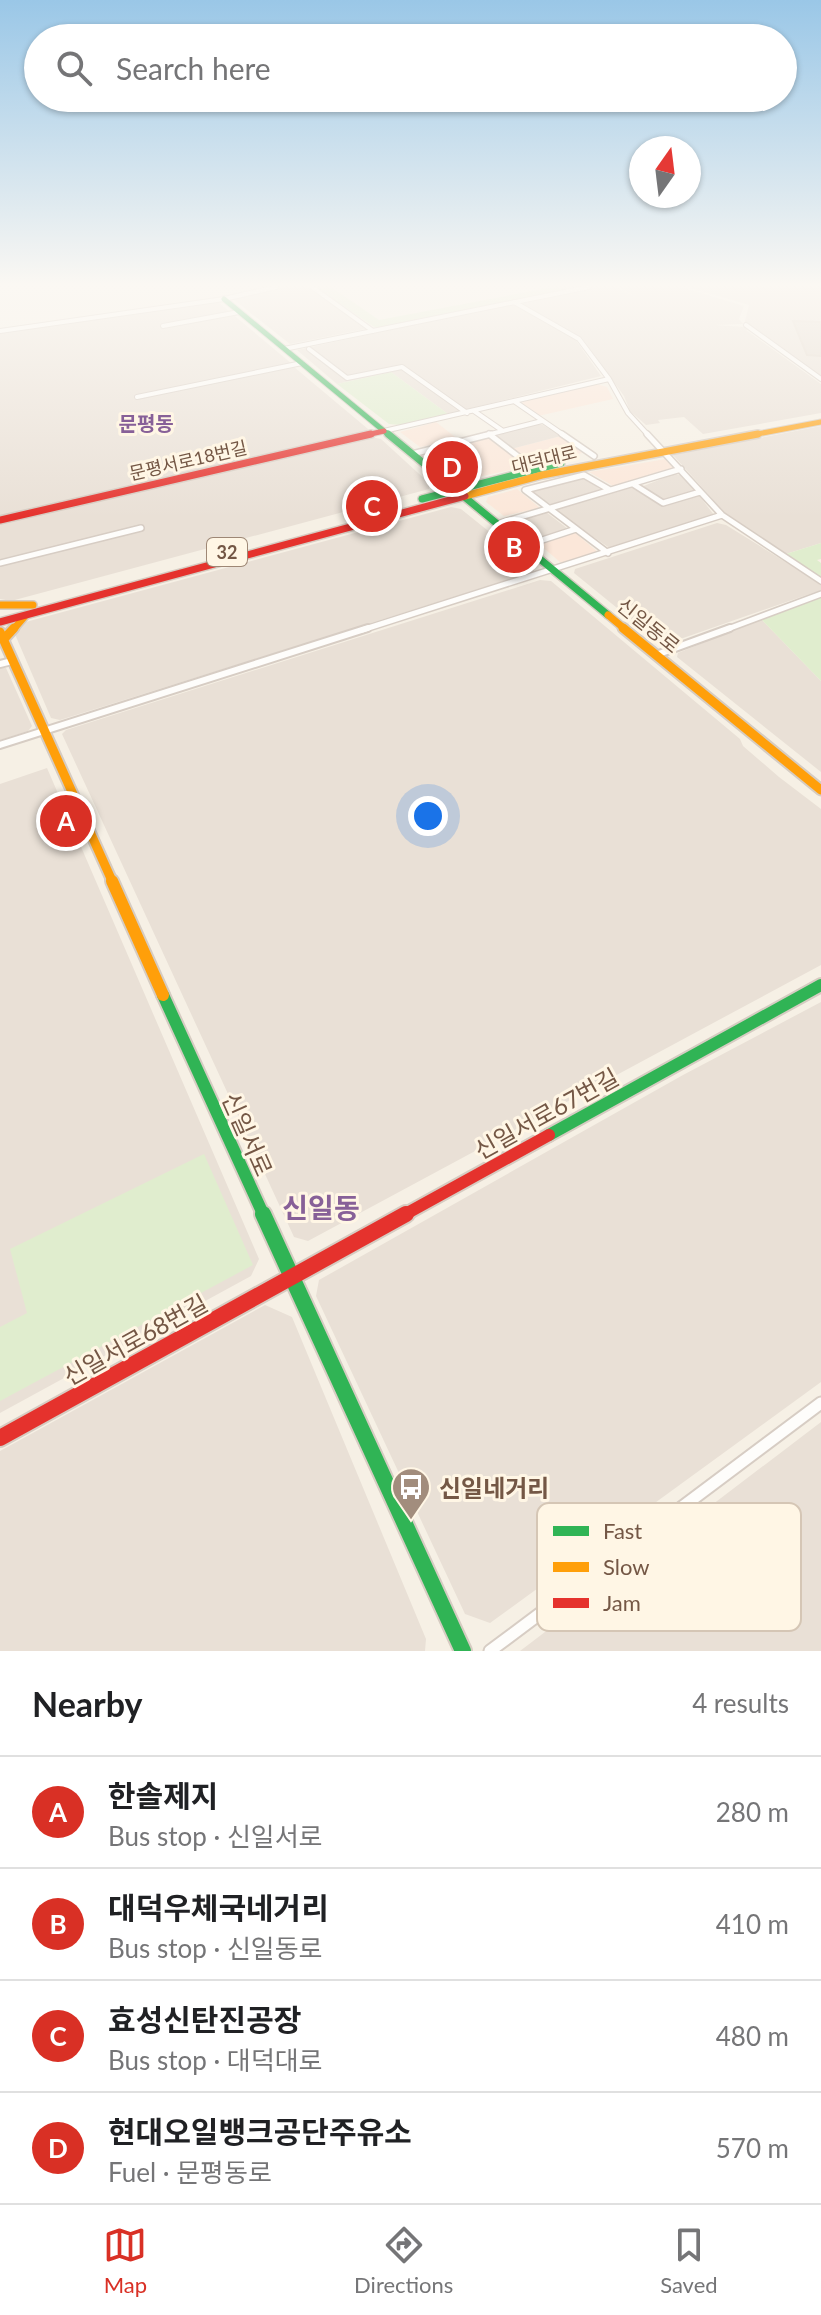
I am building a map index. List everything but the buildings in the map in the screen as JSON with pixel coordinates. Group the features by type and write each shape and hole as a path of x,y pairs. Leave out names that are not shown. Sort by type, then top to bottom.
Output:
{"main road":[{"name":"신일동로","path":"303,364 821,790"},
{"name":"대덕대로","path":"457,492 662,448 821,419"},
{"name":"문평서로18번길","path":"0,520 384,431"},
{"name":"대덕대로","path":"0,614 33,608 594,456 662,448"},
{"path":"0,605 33,608"},
{"name":"대덕대로","path":"0,622 33,608"},
{"path":"1,636 33,608"},
{"name":"신일서로","path":"1,636 289,1276 463,1651"},
{"name":"신일서로67번길","path":"289,1276 821,985"},
{"name":"신일서로68번길","path":"0,1438 289,1276"}],"street":[{"path":"137,397 297,364"},
{"path":"329,364 347,378 402,367 467,413"},
{"path":"598,364 628,413 722,515 821,581"},
{"path":"800,364 821,379"},
{"path":"384,431 609,379"},
{"path":"514,401 594,456"},
{"path":"474,411 503,431"},
{"path":"412,454 542,421"},
{"path":"489,434 524,461"},
{"path":"497,524 681,469"},
{"path":"608,553 525,490 584,475 610,490"},
{"path":"633,484 663,503 700,492"},
{"path":"0,745 722,515"},
{"path":"0,563 141,528"},
{"path":"524,546 576,529"},
{"path":"656,655 821,594"},
{"path":"0,664 12,661"},
{"path":"688,1503 821,1403"},
{"path":"490,1651 537,1616"}],"shaded area":[{"path":"0,364 292,364 135,396 294,367 368,429 366,432 0,516"},
{"path":"314,364 593,364 601,376 448,414 391,372 337,384"},
{"path":"601,364 793,364 821,384 821,413 703,434 684,417 658,420 660,423 646,425 630,411 624,396"},
{"path":"804,364 821,364 821,376"},
{"path":"596,384 607,387 613,399 538,416 522,404 523,401"},
{"path":"436,422 459,440 420,447 400,432"},
{"path":"535,424 543,425 561,436 511,449 495,437 496,434"},
{"path":"821,426 821,543 786,554 726,514 673,455"},
{"path":"561,436 582,453 531,465 511,449"},
{"path":"371,437 381,439 429,483 429,489 11,601 0,599 0,565 143,529 141,526 0,561 0,523"},
{"path":"491,438 528,466 469,479 455,477 428,454 431,451"},
{"path":"666,459 674,470 615,487 589,472"},
{"path":"674,474 681,475 695,491 665,500 641,487"},
{"path":"584,477 602,491 552,505 530,491"},
{"path":"630,487 662,506 698,494 714,515 611,549 557,512 559,508"},
{"path":"517,489 540,508 504,516 486,502 488,497"},
{"path":"451,507 461,509 534,568 534,572 60,720 51,718 14,632 22,623"},
{"path":"546,512 568,529 536,539 512,523"},
{"path":"717,523 726,525 800,571 821,585 821,590 666,644 659,642 574,573 575,569"},
{"path":"574,532 599,553 567,563 560,562 540,545"},
{"path":"540,580 551,581 740,739 743,746 779,777 821,809 821,965 308,1241 294,1237 62,734 66,730"},
{"path":"761,619 821,681 821,772 677,657 678,653"},
{"path":"0,667 6,668 32,726 28,731 0,740"},
{"path":"47,768 259,1259 251,1276 0,1413 0,784"},
{"path":"821,1002 821,1382 655,1503 537,1503 537,1589 490,1623 465,1614 316,1296 319,1280 683,1075"},
{"path":"265,1305 292,1317 426,1639 425,1651 0,1651 0,1451"},
{"path":"821,1422 821,1651 520,1651 546,1631 801,1631 801,1503 715,1503"}],"green space":[{"path":"391,372 448,414 400,425 389,424 337,384"},
{"path":"821,543 821,559 817,560 821,563 821,577 786,554"},
{"path":"821,597 821,681 761,619"},
{"path":"204,1154 253,1265 0,1401 0,1327 27,1313 10,1249"}],"traffic: fast":[{"path":"303,364 608,615"},
{"path":"422,499 561,463"},
{"path":"549,1135 821,985"},
{"path":"163,995 463,1651"}],"traffic: slow":[{"path":"465,496 542,475 821,422"},
{"path":"0,605 33,605"},
{"path":"608,615 821,790"},
{"path":"4,639 25,616"},
{"path":"0,632 163,995"}],"traffic: jam":[{"path":"0,520 384,431"},
{"path":"0,622 465,496"},
{"path":"0,1438 549,1135"}],"place":[{"name":"현대오일뱅크공단주유소","path":"452,467"},
{"name":"효성신탄진공장","path":"372,506"},
{"name":"대덕우체국네거리","path":"514,547"},
{"name":"한솔제지","path":"66,821"},
{"name":"신일네거리","path":"411,1521"}],"district":[{"name":"문평동","path":"146,423"},
{"name":"신일동","path":"321,1207"}]}
